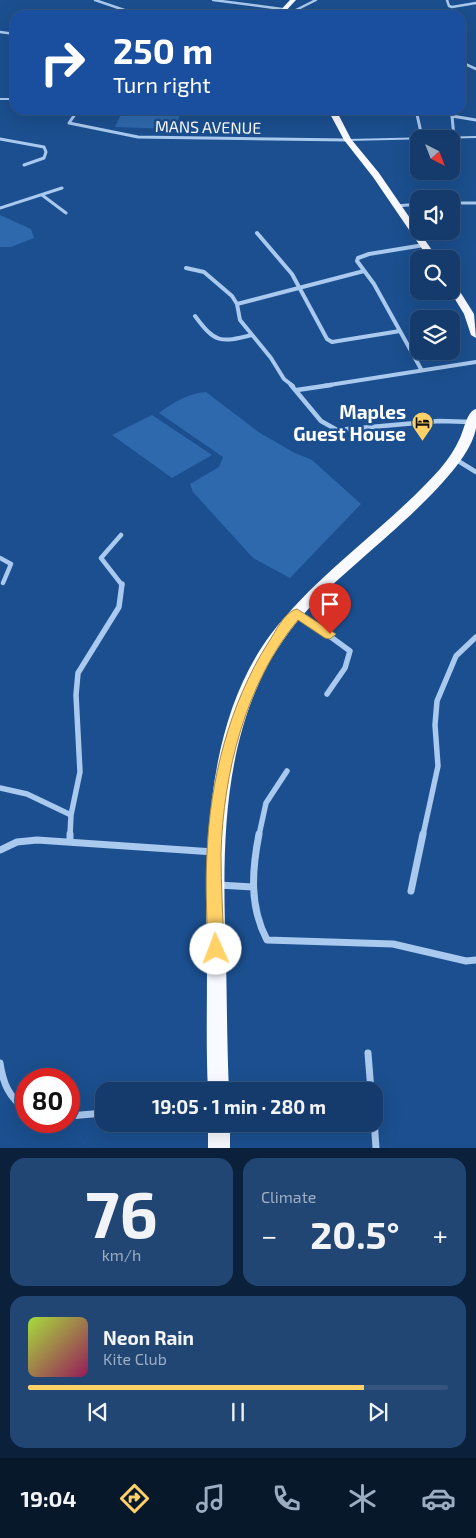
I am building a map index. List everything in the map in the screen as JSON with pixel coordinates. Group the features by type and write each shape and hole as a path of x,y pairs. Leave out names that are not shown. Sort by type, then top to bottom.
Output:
{"highway":[{"path":"283,10 293,0"},
{"path":"335,115 348,140 376,175 428,250"},
{"path":"460,300 476,335"},
{"path":"218,1082 213,885 214,852 222,783 236,720 259,669 284,628 322,586 420,499 455,459 474,417"},
{"path":"219,1132 219,1148"}],"street":[{"path":"95,0 124,10"},
{"path":"213,0 265,10"},
{"path":"292,10 316,0"},
{"path":"447,0 449,6 452,7 476,3"},
{"name":"MANS AVENUE","path":"75,115 69,123 146,137 348,140"},
{"path":"417,115 420,130"},
{"path":"453,130 452,116 476,120"},
{"path":"348,140 410,137"},
{"path":"460,137 476,137"},
{"path":"0,139 44,147 46,152 44,158 24,165"},
{"path":"0,208 62,188"},
{"path":"42,196 66,213"},
{"path":"460,203 476,203"},
{"path":"396,206 410,205"},
{"path":"258,233 284,262 300,286 327,339 332,342 400,331"},
{"path":"421,369 374,284 357,261 361,256 424,245"},
{"path":"186,268 204,272 214,279 237,304 240,320 271,358 284,380 297,390 321,421 337,430 439,422 474,417"},
{"path":"237,304 300,286 364,272"},
{"path":"194,316 211,338 216,341 225,342 252,335"},
{"path":"297,390 421,369 476,362"},
{"path":"455,459 476,472"},
{"path":"70,842 71,815 80,772 76,695 78,673 119,607 122,584 101,558 121,535"},
{"path":"0,558 11,564 3,583"},
{"path":"297,613 350,651 350,658 342,673 327,694"},
{"path":"411,891 438,766 437,701 456,656 476,637"},
{"path":"287,771 266,804 252,886 256,912 262,932 267,940 393,944 466,961 476,960"},
{"path":"0,788 27,794 71,815"},
{"path":"0,850 18,842 37,840 214,852"},
{"path":"213,885 252,886"},
{"path":"368,1053 370,1082"},
{"path":"0,1063 4,1087 15,1102"},
{"path":"80,1115 95,1114"},
{"path":"375,1132 376,1148"}],"shaded area":[{"path":"121,115 180,115 175,129 115,127"},
{"path":"0,215 31,229 34,238 11,247 0,247"},
{"path":"206,392 260,433 293,452 312,460 361,504 290,578 253,558 193,492 190,484 219,467 223,457 159,413 181,399 193,394"},
{"path":"152,415 212,455 172,478 112,435"}],"place":[{"name":"Maples Guest House","path":"422,442"}],"route":[{"path":"216,949 213,885 214,852 222,783 236,720 259,669 284,628 297,613 330,634"}]}
